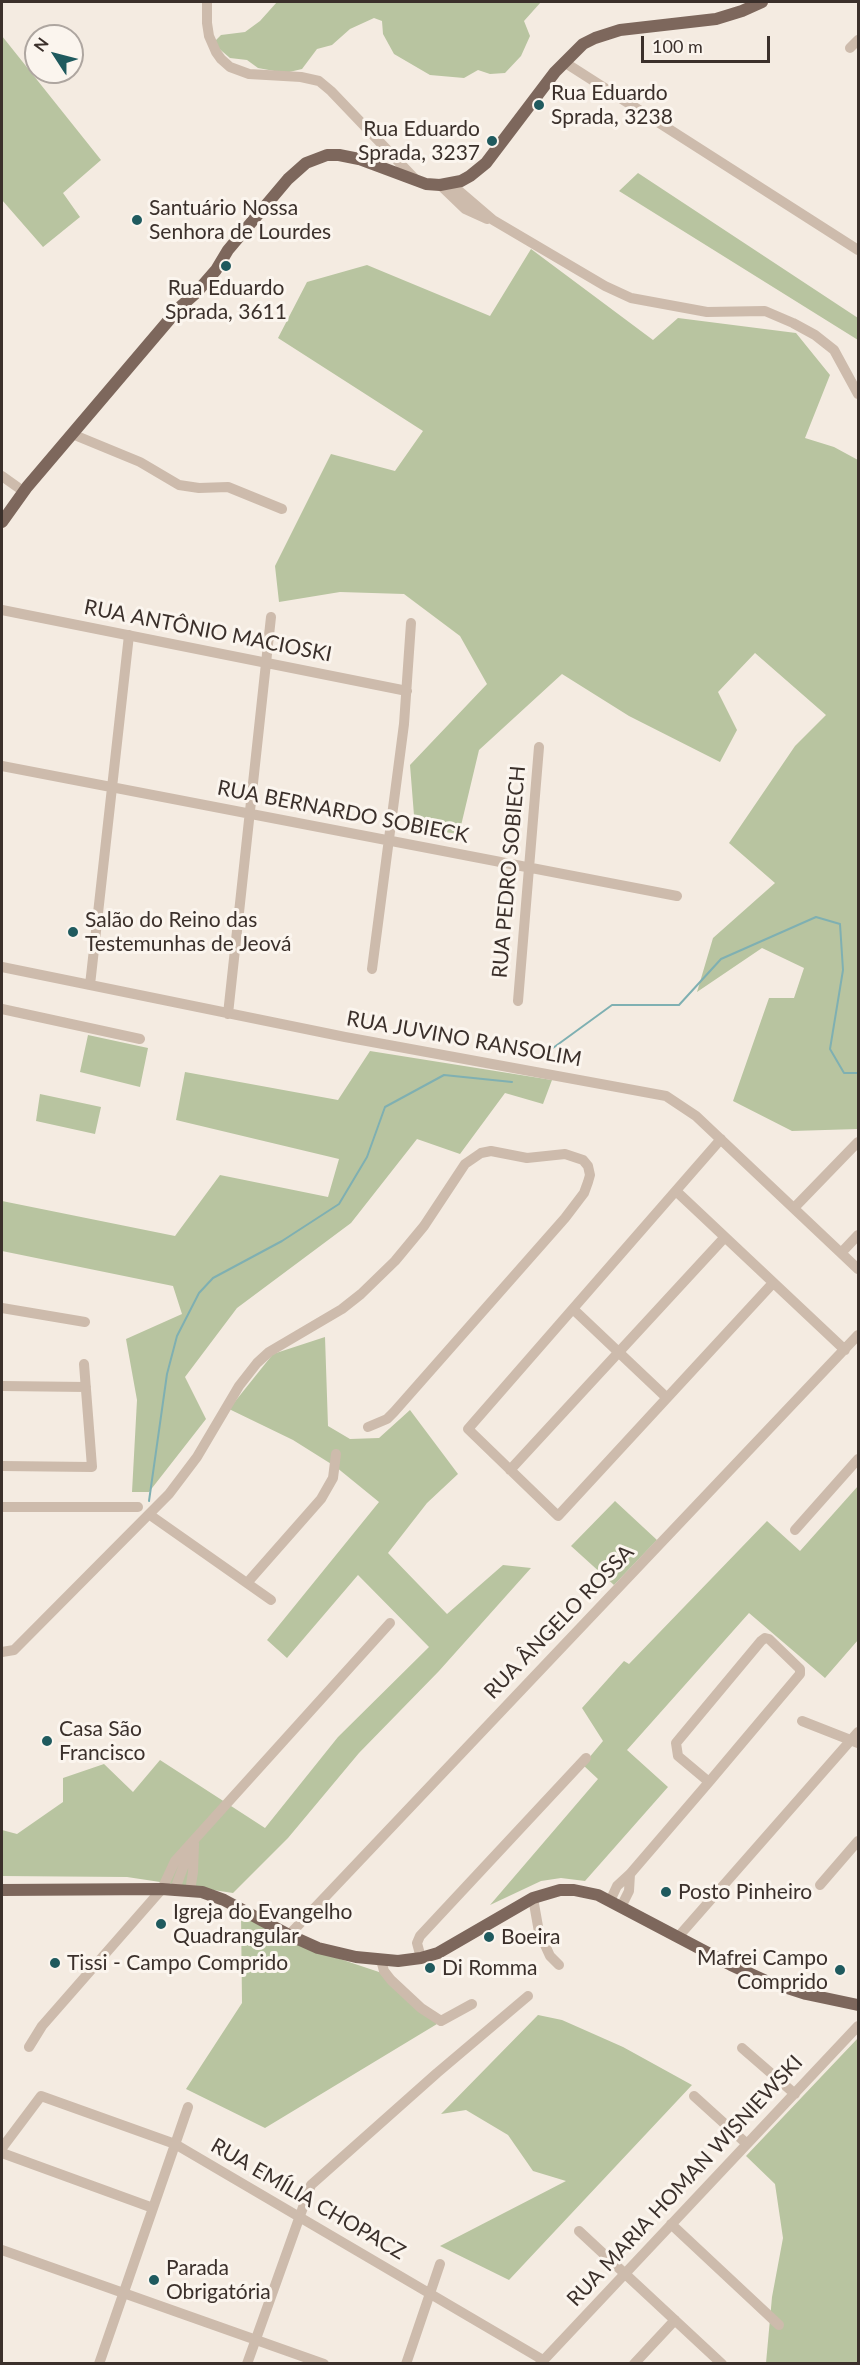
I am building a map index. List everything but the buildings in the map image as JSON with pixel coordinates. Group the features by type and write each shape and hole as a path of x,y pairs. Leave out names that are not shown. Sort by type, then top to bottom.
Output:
{"main road":[{"path":"2,522 23,491 180,307 209,278 228,250 288,179 306,163 327,155 349,156 416,181 446,184 470,176 486,163 564,62 583,44 607,33 634,28 716,20 742,12 762,2"},
{"path":"2,1890 168,1889 190,1891 224,1900 288,1935 318,1948 336,1953 398,1961 421,1959 446,1949 533,1898 560,1890 574,1890 598,1895 766,1981 806,1994 858,2005"}],"street":[{"path":"207,2 207,23 210,36 216,52 230,67 249,74 301,77 320,81 416,181"},
{"path":"850,48 858,40"},
{"path":"564,62 858,250"},
{"path":"446,184 493,220 605,286 631,298 707,312 754,310 777,315 814,335 834,350 858,394"},
{"path":"72,434 129,457 179,484 199,488 228,487 282,509"},
{"path":"2,476 23,491"},
{"name":"RUA ANTÔNIO MACIOSKI","path":"2,610 407,691"},
{"path":"228,1014 271,617"},
{"path":"372,969 407,691 411,623"},
{"path":"90,985 129,635"},
{"name":"RUA PEDRO SOBIECH","path":"518,1001 539,747"},
{"name":"RUA BERNARDO SOBIECK","path":"2,766 677,896"},
{"name":"RUA JUVINO RANSOLIM","path":"2,967 345,1037 666,1096 687,1108 722,1139 858,1269"},
{"path":"2,1010 140,1039"},
{"path":"722,1139 468,1429 558,1516 773,1283"},
{"path":"794,1208 858,1142"},
{"path":"2,1652 14,1650 150,1515 183,1477 239,1386 257,1363 269,1352 342,1309 379,1277 424,1226 465,1164 481,1153 491,1151 527,1158 565,1154 583,1160 588,1166 590,1175 588,1182 584,1193 565,1218 394,1412 387,1419 368,1427"},
{"path":"676,1191 844,1350"},
{"path":"841,1252 858,1235"},
{"path":"510,1470 725,1237"},
{"path":"2,1308 85,1322"},
{"path":"573,1308 667,1398"},
{"name":"RUA ÂNGELO ROSSA","path":"288,1935 858,1335"},
{"path":"2,1467 92,1467 84,1364"},
{"path":"2,1386 86,1388"},
{"path":"247,1583 321,1499 333,1478 336,1454"},
{"path":"795,1530 858,1460"},
{"path":"2,1507 138,1507"},
{"path":"150,1515 270,1600"},
{"path":"29,2047 42,2026 168,1889 175,1861 390,1623"},
{"path":"615,1904 617,1886 710,1782 801,1671 769,1639 765,1638 761,1641 676,1743 678,1756 710,1782"},
{"path":"678,1937 856,1739 802,1721"},
{"path":"421,1959 417,1943 420,1935 586,1758"},
{"path":"190,1891 194,1872 194,1840"},
{"path":"820,1885 858,1841"},
{"path":"533,1898 539,1932 550,1956 559,1965"},
{"path":"381,1960 386,1975 416,2004 441,2021 472,2004"},
{"path":"247,2364 308,2190 318,2177 528,1996"},
{"name":"RUA MARIA HOMAN WISNIEWSKI","path":"541,2362 858,2026"},
{"path":"742,2048 795,2094"},
{"name":"RUA EMÍLIA CHOPACZ","path":"2,2148 41,2096 175,2144 541,2362"},
{"path":"694,2096 747,2144"},
{"path":"99,2364 188,2107"},
{"path":"2,2153 153,2208"},
{"path":"671,2224 779,2325"},
{"path":"579,2231 722,2364"},
{"path":"2,2250 324,2364"},
{"path":"406,2364 440,2264"},
{"path":"634,2364 675,2320"}],"green space":[{"path":"277,2 541,2 524,21 530,36 521,56 505,73 490,74 478,70 464,78 430,75 394,54 383,34 382,21 374,18 350,29 332,45 317,49 302,69 285,73 258,68 247,60 230,58 216,46 214,42 221,35 245,32 260,21"},
{"path":"2,36 24,64 24,84 40,84 101,160 63,193 80,217 43,247 2,200"},
{"path":"638,173 858,318 858,340 619,191"},
{"path":"531,249 653,340 678,318 796,333 830,375 805,438 834,447 858,460 858,1129 792,1131 733,1101 769,998 794,998 804,968 762,948 697,992 713,938 775,883 729,843 795,746 826,715 755,653 718,692 737,730 720,762 629,716 562,674 479,750 459,834 415,828 410,765 487,684 460,636 404,594 340,592 279,602 275,566 331,454 395,471 423,431 278,338 307,282 367,265 490,316"},
{"path":"88,1035 148,1048 140,1087 80,1072"},
{"path":"370,1051 552,1080 543,1104 505,1093 460,1154 417,1139 351,1223 237,1308 185,1377 206,1419 149,1492 132,1492 137,1400 126,1339 182,1314 173,1286 2,1251 2,1201 175,1236 220,1175 328,1197 339,1159 176,1120 185,1072 338,1100"},
{"path":"40,1094 101,1107 95,1134 36,1121"},
{"path":"325,1337 328,1426 350,1439 379,1438 410,1410 458,1474 427,1503 388,1553 447,1614 503,1565 531,1568 439,1671 359,1753 288,1838 233,1893 127,1877 2,1876 2,1830 17,1834 63,1802 63,1778 104,1764 133,1792 160,1760 265,1828 338,1737 429,1647 358,1575 287,1658 267,1640 379,1502 336,1467 293,1440 229,1409 273,1354"},
{"path":"858,1486 858,1640 825,1678 749,1613 627,1750 668,1787 585,1881 561,1878 541,1881 490,1905 598,1779 583,1765 603,1741 582,1708 624,1661 629,1664 767,1521 800,1551"},
{"path":"615,1501 657,1540 614,1585 571,1546"},
{"path":"241,1914 313,1950 382,1973 437,2024 265,2128 186,2089 242,2003"},
{"path":"538,2015 562,2020 623,2047 692,2085 509,2280 440,2246 566,2181 533,2171 508,2135 466,2110 441,2114"},
{"path":"858,2038 858,2363 766,2363 772,2297 783,2238 775,2184 746,2156"}],"waterway":[{"path":"542,1056 612,1005 679,1005 721,959 816,917 840,924 843,970 830,1049 844,1073 858,1073"},
{"path":"149,1501 167,1374 177,1336 199,1293 213,1278 282,1241 339,1204 367,1157 385,1107 444,1075 512,1082"}],"place":[{"name":"Rua Eduardo Sprada, 3238","path":"539,105"},
{"name":"Rua Eduardo Sprada, 3237","path":"492,141"},
{"name":"Santuário Nossa Senhora de Lourdes","path":"137,220"},
{"name":"Rua Eduardo Sprada, 3611","path":"226,266"},
{"name":"Salão do Reino das Testemunhas de Jeová","path":"73,932"},
{"name":"Casa São Francisco","path":"47,1741"},
{"name":"Posto Pinheiro","path":"666,1892"},
{"name":"Igreja do Evangelho Quadrangular","path":"161,1924"},
{"name":"Boeira","path":"489,1937"},
{"name":"Tissi - Campo Comprido","path":"55,1963"},
{"name":"Di Romma","path":"430,1968"},
{"name":"Mafrei Campo Comprido","path":"840,1970"},
{"name":"Parada Obrigatória","path":"154,2280"}]}
